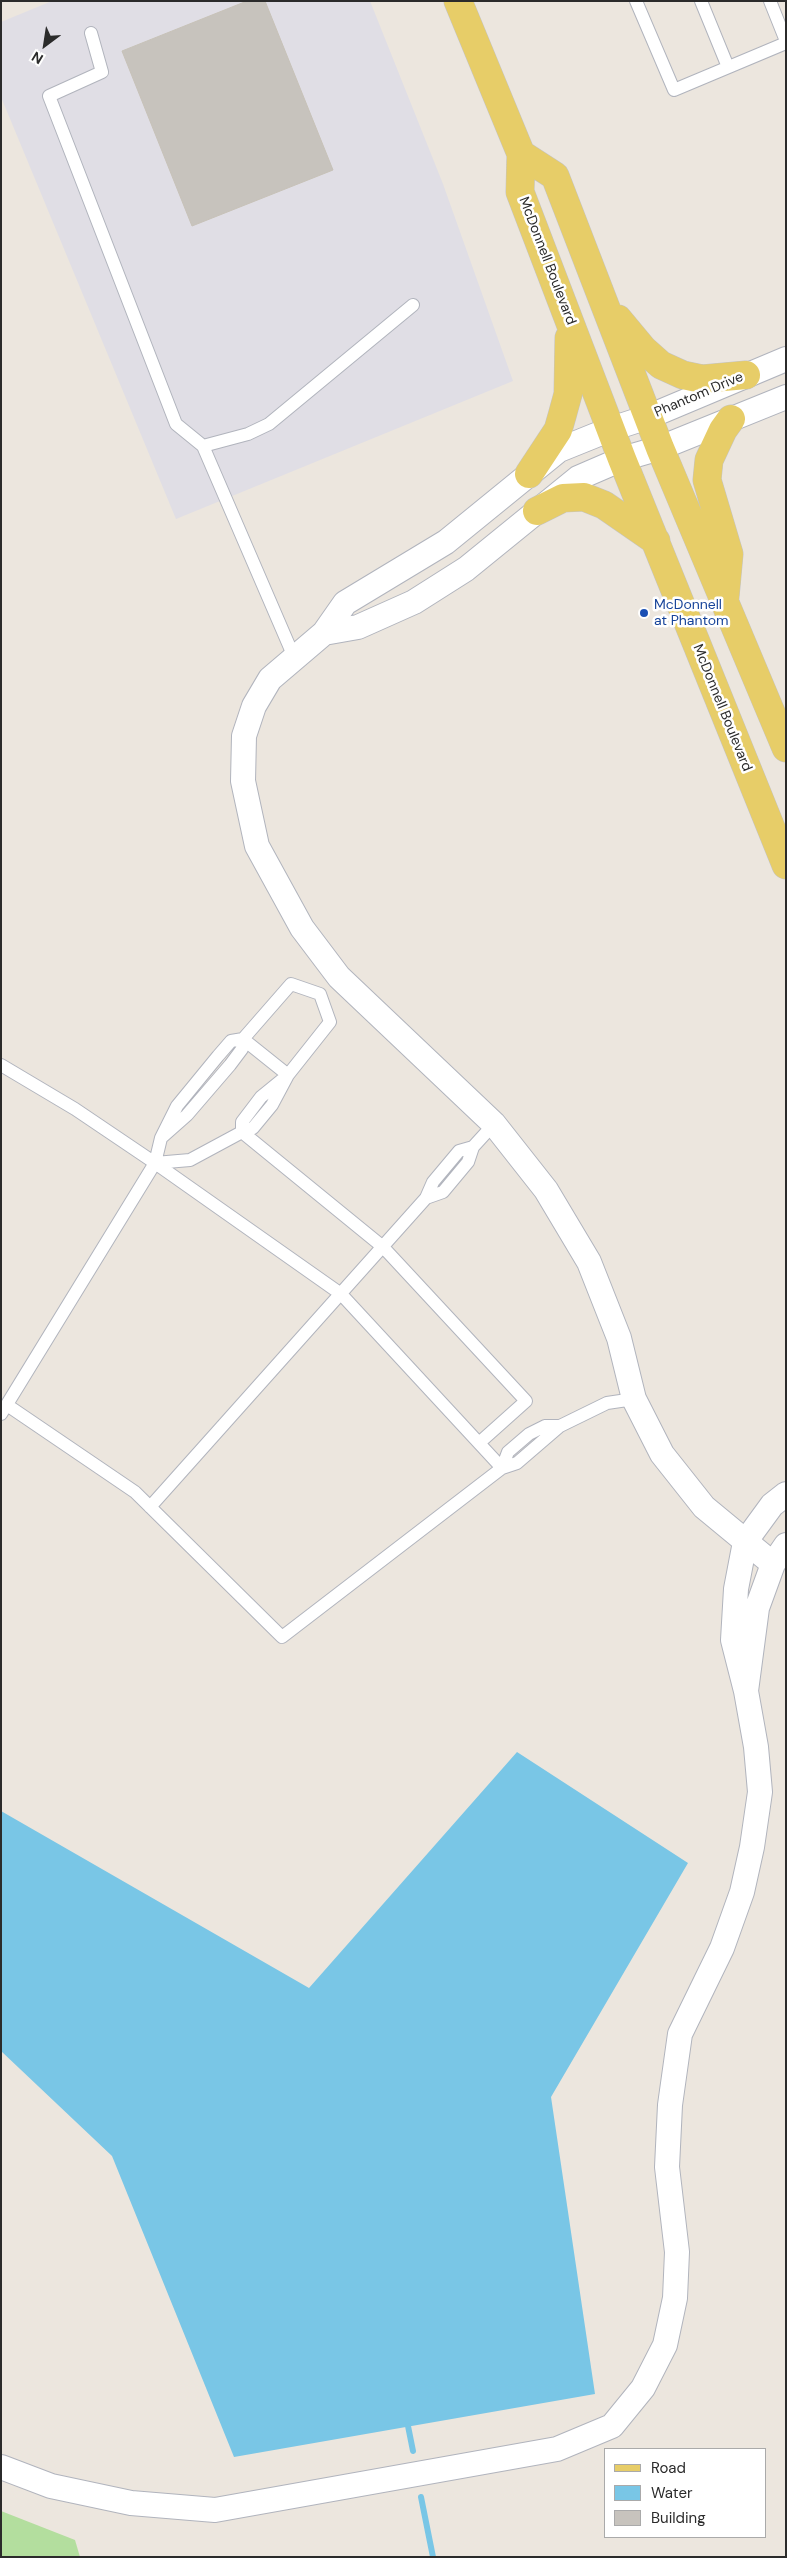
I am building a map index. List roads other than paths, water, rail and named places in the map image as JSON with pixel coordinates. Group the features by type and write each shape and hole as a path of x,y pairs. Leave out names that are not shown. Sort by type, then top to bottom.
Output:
{"main road":[{"path":"458,1 521,154 555,176 660,448 786,748"},
{"name":"McDonnell Boulevard","path":"521,154 520,192 622,459 786,865"},
{"path":"604,302 643,349 661,365 683,375 702,379 746,375"},
{"path":"529,474 558,430 568,394 568,319"},
{"path":"724,601 729,554 707,480 709,460 723,430 731,419"},
{"path":"537,511 563,498 584,497 604,506 656,542"}],"street":[{"name":"Phantom Drive","path":"324,633 345,603 446,542 559,450 611,429 648,417 786,359"},
{"path":"746,1691 757,1608 780,1554 746,1542 704,1507 662,1454 634,1400 618,1338 588,1262 546,1190 494,1124 339,977 302,928 258,846 243,781 244,736 254,706 270,679 324,633 358,627 414,602 466,569 578,478 622,459 660,448 786,397"},
{"path":"1,2467 51,2486 131,2503 215,2510 558,2448 612,2426 643,2388 664,2345 675,2298 677,2252 667,2167 670,2105 680,2034 722,1948 742,1892 752,1848 760,1792 756,1747 746,1691 733,1640 736,1589 746,1542 772,1505 786,1494"}],"lane":[{"path":"636,1 674,90 786,42 770,1"},
{"path":"701,1 728,67"},
{"path":"92,33 102,72 49,96 176,424 203,446 294,657"},
{"path":"203,446 248,434 269,424 413,305"},
{"path":"320,994 339,977"},
{"path":"320,994 291,984 243,1039 242,1049 230,1065 187,1115 161,1138 155,1163 4,1410 135,1492 282,1637 502,1468 508,1452 529,1434 544,1426 560,1426 607,1403 634,1400"},
{"path":"155,1163 190,1160 253,1128 272,1105 288,1075 330,1022 320,994"},
{"path":"243,1039 288,1075"},
{"path":"1,1065 75,1109 341,1294 502,1468"},
{"path":"150,1506 426,1198 443,1192 468,1162 473,1147 494,1124"},
{"path":"242,1132 383,1246 526,1402 479,1443"}],"water":[{"path":"517,1752 688,1863 551,2097 595,2394 234,2457 112,2156 1,2051 1,1811 309,1988"}],"waterway":[{"path":"408,2426 413,2451"},
{"path":"421,2497 433,2557"}],"place":[{"name":"McDonnell at Phantom","path":"644,613"}]}
